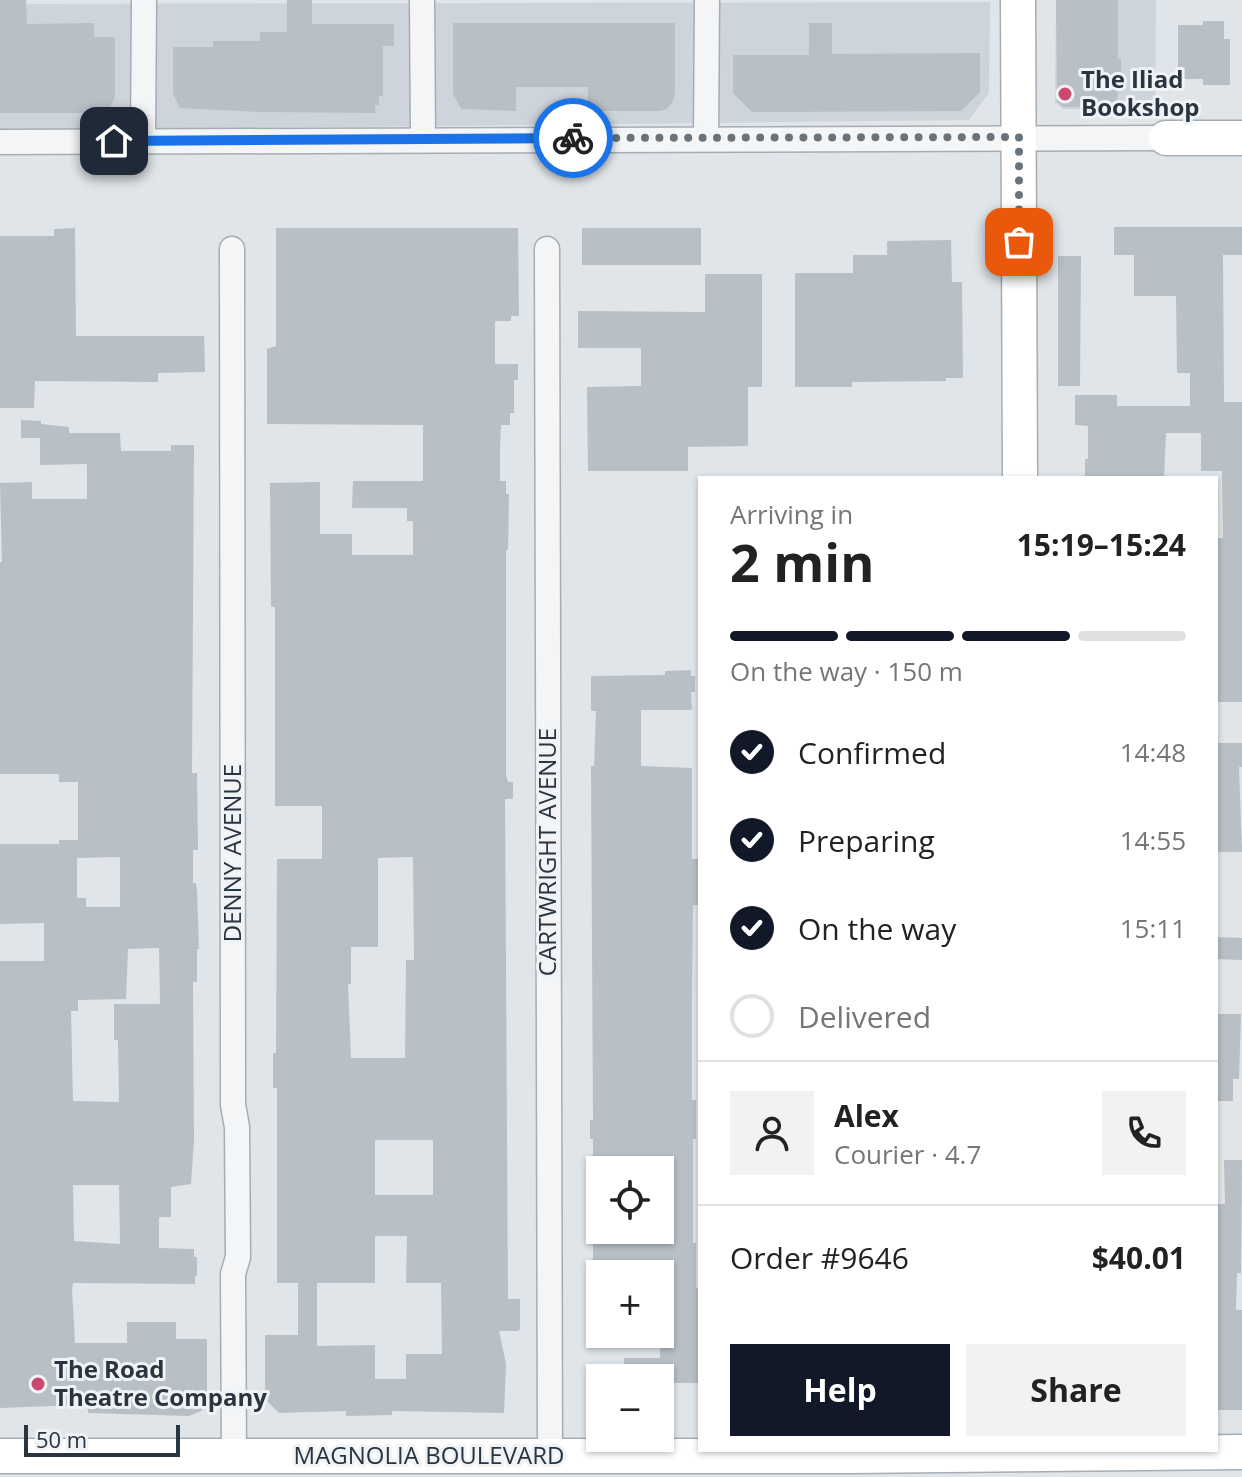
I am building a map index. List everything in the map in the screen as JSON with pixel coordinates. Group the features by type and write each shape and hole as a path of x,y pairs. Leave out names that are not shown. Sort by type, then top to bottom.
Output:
{"main road":[{"path":"1018,0 1020,476"},
{"path":"1166,138 1242,138"},
{"name":"MAGNOLIA BOULEVARD","path":"0,1456 78,1466 234,1456 391,1467 550,1456 687,1466 849,1453 1021,1460 1242,1452"}],"street":[{"path":"143,141 144,0"},
{"path":"422,0 423,139"},
{"path":"706,138 707,0"},
{"path":"0,142 1166,138"},
{"name":"DENNY AVENUE","path":"232,249 233,1105 237,1127 238,1257 233,1274 234,1456"},
{"name":"CARTWRIGHT AVENUE","path":"547,249 550,1456"}],"shaded area":[{"path":"1056,0 1156,0 1155,110 1063,109 1055,102"},
{"path":"990,2 989,93 969,120 0,131 0,4"}],"building":[{"path":"0,0 26,0 27,24 94,23 94,37 115,37 115,97 110,107 99,113 0,113"},
{"path":"287,0 312,0 312,24 394,24 394,46 383,46 383,96 379,96 375,113 180,108 173,94 173,47 213,47 213,41 260,41 260,32 287,32"},
{"path":"1056,0 1118,0 1121,77 1118,77 1117,107 1063,107 1057,102"},
{"path":"1203,21 1224,21 1224,39 1230,39 1230,85 1203,85 1203,79 1178,79 1178,25 1203,25"},
{"path":"453,23 675,23 673,101 667,109 659,111 588,111 588,87 516,87 516,111 461,109 453,94"},
{"path":"809,23 832,23 832,54 980,53 980,92 961,111 752,112 733,93 733,55 809,55"},
{"path":"1114,227 1242,227 1242,255 1223,255 1224,402 1242,402 1242,702 1218,702 1218,538 1223,538 1222,471 1201,471 1201,433 1166,433 1164,476 1085,476 1088,426 1075,425 1075,395 1117,395 1117,406 1190,406 1190,373 1177,373 1176,296 1134,296 1134,255 1114,255"},
{"path":"75,228 76,336 204,336 205,372 158,373 158,382 35,381 34,408 0,408 0,236 54,236 54,229"},
{"path":"276,228 518,228 519,316 511,316 511,321 495,321 495,364 518,364 518,380 514,380 514,413 510,413 510,425 501,425 500,446 500,481 506,481 506,494 509,494 506,774 508,782 513,782 513,799 505,799 508,1299 520,1299 520,1329 499,1331 506,1364 504,1413 392,1411 392,1415 346,1416 346,1411 279,1413 265,1399 265,1335 298,1335 298,1283 277,1283 277,1088 273,1088 273,1053 276,1053 277,859 322,859 322,806 275,806 275,607 271,607 270,483 320,482 320,534 352,534 352,555 413,555 413,521 407,521 407,508 352,508 353,481 423,481 423,425 267,424 267,349 276,346","holes":["413,857 414,960 406,960 405,1058 351,1058 348,984 351,984 351,947 378,947 378,858","375,1140 433,1140 433,1195 375,1195","375,1236 407,1236 406,1283 441,1283 442,1354 406,1354 406,1379 375,1379 375,1345 317,1346 317,1283 375,1283"]},
{"path":"582,228 701,228 701,265 582,265"},
{"path":"951,240 952,282 962,282 963,378 852,382 852,387 795,387 795,273 853,273 853,255 887,255 887,241"},
{"path":"1058,256 1081,256 1080,386 1058,386"},
{"path":"705,274 762,274 762,387 748,387 748,446 688,447 688,471 588,471 587,387 641,386 641,348 578,348 578,311 705,312"},
{"path":"21,420 69,427 69,433 120,433 121,451 171,451 171,445 194,445 192,773 197,773 198,850 193,850 193,883 196,883 197,892 199,949 197,982 193,982 194,1140 191,1184 171,1187 171,1217 159,1217 159,1248 194,1249 197,1276 195,1284 73,1283 72,1289 75,1343 127,1343 127,1322 176,1322 176,1339 207,1339 207,1400 201,1411 189,1416 88,1413 88,1407 80,1405 0,1408 0,961 44,961 44,923 0,924 0,844 59,844 59,840 78,840 78,782 59,782 59,774 0,774 0,483 32,482 32,499 87,499 87,464 40,465 40,438 21,438","holes":["120,857 120,907 86,907 86,898 77,898 77,858","159,948 160,1004 114,1004 119,1102 73,1101 71,1011 78,1011 78,1000 126,999 128,949","73,1185 119,1185 120,1244 74,1241"]},
{"path":"691,670 691,676 695,676 695,692 691,692 692,710 641,710 641,766 692,768 692,859 698,859 698,905 693,905 692,1100 696,1100 693,1243 696,1243 698,1288 698,1383 674,1383 674,1364 624,1364 624,1358 660,1358 660,1348 674,1348 674,1260 593,1260 593,1244 674,1244 674,1156 593,1156 593,1139 590,1139 590,1120 593,1120 591,766 594,766 596,711 591,711 591,676 665,675 665,671"},
{"path":"1218,743 1242,743 1242,767 1239,767 1242,852 1218,852"},
{"path":"1218,937 1242,938 1242,960 1218,959"},
{"path":"1218,1014 1241,1014 1239,1079 1233,1079 1233,1101 1218,1101"},
{"path":"1224,1160 1242,1160 1241,1273 1237,1273 1236,1310 1242,1310 1242,1410 1218,1410 1218,1204 1225,1204"}],"way so far":[{"path":"573,138 1019,137 1019,242"}],"place":[{"name":"The Iliad Bookshop","path":"1065,94"},
{"name":"The Road Theatre Company","path":"38,1384"}],"route":[{"path":"114,141 573,138"}]}
